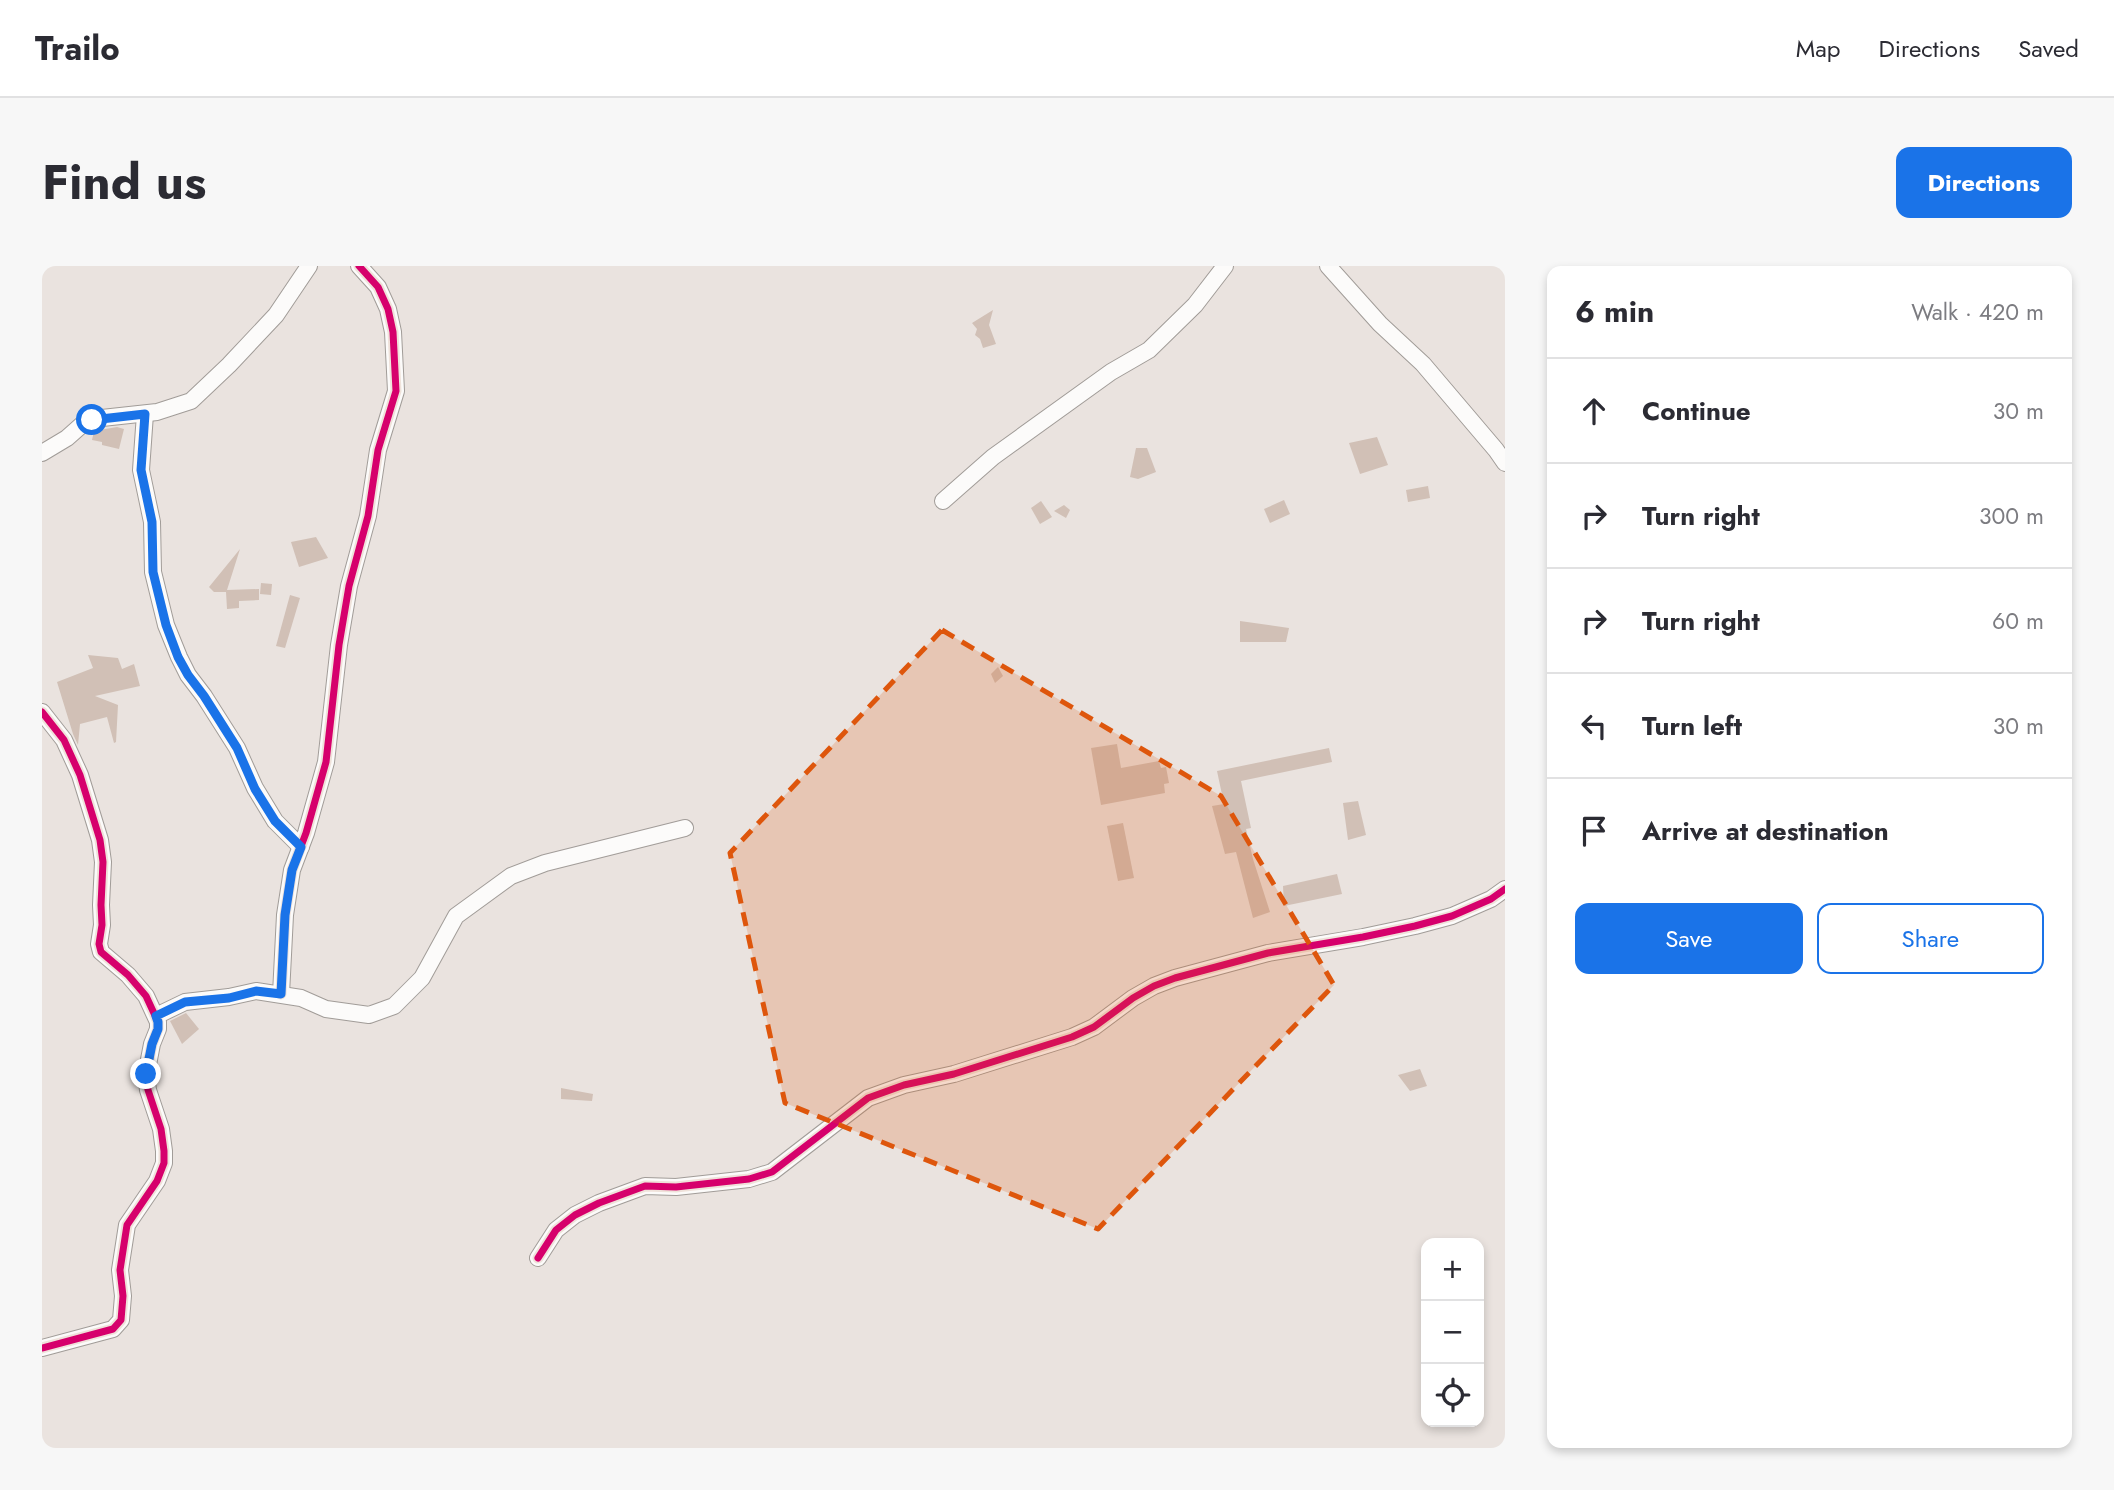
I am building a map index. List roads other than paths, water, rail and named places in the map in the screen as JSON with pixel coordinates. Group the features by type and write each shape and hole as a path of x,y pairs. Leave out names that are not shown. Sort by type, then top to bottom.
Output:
{"street":[{"path":"42,453 85,422 145,414 191,401 276,315 309,266"},
{"path":"281,994 285,915 292,870 326,762 339,645 349,586 368,516 379,450 396,391 393,332 388,309 377,287 359,266"},
{"path":"943,501 993,457 1111,372 1149,350 1195,305 1225,266"},
{"path":"1328,266 1381,324 1423,364 1505,463"},
{"path":"145,414 141,470 152,522 153,572 166,625 178,657 237,748 255,789 275,821 301,847"},
{"path":"42,712 64,740 80,775 100,840 103,862 99,944 101,952 128,975 145,996 158,1022 146,1074 148,1090 161,1129 164,1163 157,1181 127,1225 120,1270 123,1296 121,1320 113,1329 42,1348"},
{"path":"156,1016 185,1002 229,998 256,991 301,998 326,1009 369,1015 394,1006 422,978 456,916 511,876 545,863 685,828"},
{"path":"538,1258 556,1230 575,1215 599,1203 645,1186 676,1187 750,1179 772,1172 868,1098 904,1085 954,1073 1072,1037 1094,1027 1154,986 1268,953 1363,937 1440,919 1491,900 1505,889"}]}
